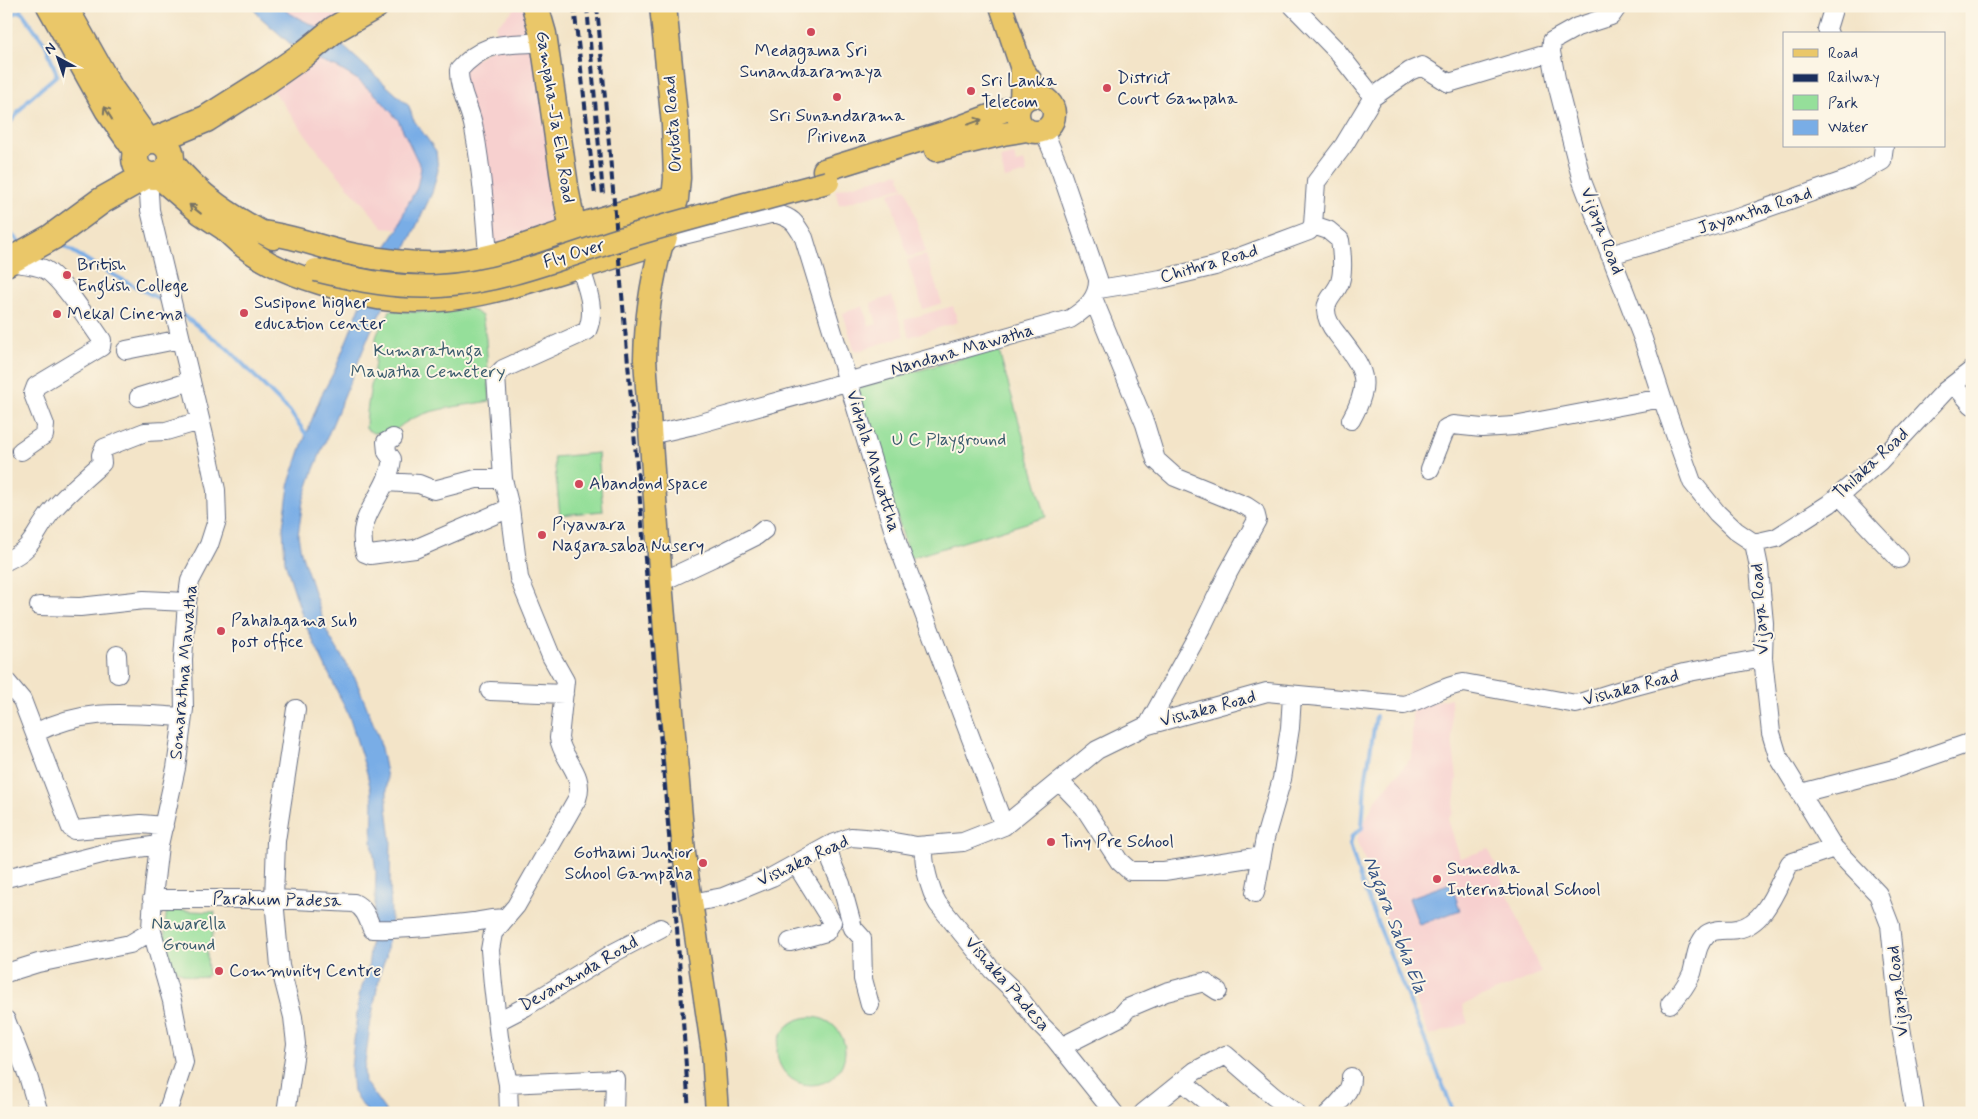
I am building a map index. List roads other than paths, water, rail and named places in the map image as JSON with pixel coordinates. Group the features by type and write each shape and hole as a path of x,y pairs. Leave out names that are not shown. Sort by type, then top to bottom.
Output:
{"highway":[{"path":"10,261 48,239 101,201 206,119 304,55 335,29 376,6"},
{"name":"Gampaha-Ja Ela Road","path":"535,6 544,42 572,229 580,266"},
{"name":"Orutota Road","path":"663,6 675,125 676,178 675,199 663,240"},
{"path":"572,229 675,199"},
{"path":"580,266 663,240"}],"main road":[{"path":"48,6 102,104 188,204 228,232 264,250 318,264"},
{"path":"66,6 152,160 183,175 207,197 234,217 295,249 318,264"},
{"path":"863,165 1003,134 1036,130 1053,123 1054,111 1052,105 1043,97 1022,69 1001,6"},
{"path":"1022,69 1021,104 1018,116 1023,127 1036,130"},
{"path":"863,165 1021,104 1031,97 1043,97"},
{"name":"Fly Over","path":"318,264 359,280 399,285 440,286 462,284 519,271 863,165"},
{"path":"260,232 275,233 333,250 374,258 441,263 488,256 572,229"},
{"path":"228,232 241,246 261,259 312,280 357,294 395,300 464,298 491,293 580,266"},
{"path":"663,240 652,277 646,328 645,359 661,582 684,853 713,1053 717,1113"}],"street":[{"path":"1293,6 1336,50 1373,97"},
{"path":"1351,420 1358,407 1364,382 1362,368 1332,327 1326,310 1329,300 1340,283 1343,256 1340,240 1328,230 1313,225 1316,182 1344,145 1373,97 1410,70 1422,66 1449,83 1498,69 1551,52 1552,41 1577,27 1611,16 1618,6"},
{"path":"1828,32 1827,29 1834,6"},
{"path":"488,256 482,176 474,126 461,88 459,70 478,51 499,44 544,42"},
{"name":"Vijaya Road","path":"1551,52 1582,181 1643,340 1692,482 1717,513 1754,543 1759,567 1763,615 1763,658 1771,733 1778,756 1834,848 1878,894 1890,925 1900,1021 1914,1113"},
{"path":"1036,130 1061,172 1098,279 1096,293 1145,424 1156,460 1175,477 1246,506 1255,512 1257,520 1228,573 1201,629 1148,725"},
{"name":"Jayantha Road","path":"1610,255 1744,216 1849,180 1882,161 1884,148"},
{"name":"Somarathna Mawatha","path":"152,160 150,210 216,490 217,520 209,545 190,581 183,659 183,717 176,768 159,845 152,899 152,930 172,1001 184,1062 167,1113"},
{"name":"Vidyala Mawattha","path":"663,240 774,214 788,217 796,223 804,238 898,545 1004,826"},
{"name":"Chithra Road","path":"1096,293 1215,266 1309,232 1313,225"},
{"path":"10,261 46,270 65,289 102,340 101,347 36,386 34,394 45,426 44,435 21,451"},
{"path":"509,1113 508,1084 498,1021 490,950 493,933 516,906 529,885 579,793 580,785 574,767 560,746 559,738 565,681 551,656 519,578 510,508 503,479 496,376 503,370 587,331 592,322 590,298 580,266"},
{"name":"Nandana Mawatha","path":"650,435 694,425 1070,319 1086,309 1096,293"},
{"path":"126,350 181,339"},
{"name":"Thilaka Road","path":"1754,543 1776,538 1839,495 1880,461 1945,391 1972,370"},
{"path":"139,397 191,381"},
{"path":"1954,384 1972,405"},
{"path":"1430,469 1446,428 1453,425 1482,428 1514,426 1662,398"},
{"path":"6,562 26,550 51,512 102,463 101,455 104,448 145,432 166,431 200,421"},
{"path":"393,438 386,442 387,452 392,459 386,482 366,516 363,526 365,554 415,549 510,508"},
{"path":"386,482 419,484 434,490 476,479 503,479"},
{"path":"1839,495 1899,559"},
{"path":"661,582 756,536 765,529"},
{"path":"39,606 80,607 144,600 187,602"},
{"path":"117,655 118,674"},
{"name":"Vishaka Road","path":"691,903 724,897 772,877 830,845 851,837 917,846 963,842 1004,826 1097,750 1148,725 1268,692 1292,696 1404,705 1416,702 1451,684 1464,682 1576,704 1624,689 1684,674 1763,658"},
{"path":"6,681 22,700 71,828 74,830 141,824 164,826"},
{"path":"490,691 564,694"},
{"path":"1255,893 1262,856 1282,779 1290,728 1292,696"},
{"path":"286,1113 296,1044 292,1017 280,966 274,898 276,841 296,709"},
{"path":"35,733 70,719 104,712 183,717"},
{"path":"1801,793 1894,769 1972,742"},
{"path":"1060,781 1084,807 1119,861 1130,871 1164,871 1262,856"},
{"path":"6,878 110,852 159,845"},
{"path":"830,845 829,851 832,863 841,884 853,928 862,938 863,979 870,1005"},
{"name":"Vishaka Padesa","path":"926,846 923,855 932,896 992,970 1014,991 1061,1047 1114,1113"},
{"path":"1670,1004 1683,990 1691,974 1697,950 1708,934 1716,931 1738,929 1754,923 1767,907 1790,863 1834,848"},
{"path":"790,942 826,932 832,922 796,864"},
{"name":"Parakum Padesa","path":"152,899 274,898 354,903 360,905 364,911 372,930 409,929 476,922 495,918 504,919"},
{"name":"Devananda Road","path":"498,1021 525,1007 615,952 661,928"},
{"path":"6,973 38,963 130,944 152,930"},
{"path":"1061,1047 1120,1017 1128,1008 1166,992 1204,982 1218,992"},
{"path":"6,1020 26,1069 39,1113"},
{"path":"1143,1113 1195,1071 1226,1055 1273,1096 1296,1113"},
{"path":"1329,1113 1349,1090 1352,1084 1351,1078"},
{"path":"508,1084 615,1079 614,1113"},
{"path":"1182,1081 1220,1113"}],"water":[{"path":"252,6 280,6 333,37 409,106 413,119 436,151 438,170 432,193 406,248 384,307 373,326 314,469 303,501 298,535 301,552 327,632 356,680 379,738 387,778 387,807 391,840 391,918 386,957 381,970 371,1019 364,1070 365,1082 387,1113 368,1113 353,1092 351,1068 359,996 368,969 375,903 376,872 372,842 373,800 367,773 349,716 305,624 285,562 283,527 290,480 302,445 321,396 335,370 380,256 398,229 406,207 417,188 421,168 398,120 378,97 358,80 338,68 303,55 258,15"},
{"path":"1451,883 1460,910 1419,925 1409,898"}],"waterway":[{"path":"6,16 21,11 46,45 57,75 28,100 6,128"},
{"path":"6,229 20,243"},
{"path":"59,243 100,268 167,303"},
{"path":"180,313 227,348 290,412 309,438"},
{"name":"Nagara Sabha Ela","path":"1376,716 1365,783 1362,828 1352,836 1350,844 1361,881 1454,1113"}],"railway":[{"path":"574,6 595,195"},
{"path":"587,6 603,195"},
{"path":"597,6 677,928 689,1113"}],"place":[{"name":"Medagama Sri Sunandaaramaya","path":"811,32"},
{"name":"District Court Gampaha","path":"1107,88"},
{"name":"Sri Lanka Telecom","path":"971,91"},
{"name":"Sri Sunandarama Pirivena","path":"837,97"},
{"name":"British English College","path":"67,275"},
{"name":"Susipone higher education center","path":"244,313"},
{"name":"Mekal Cinema","path":"57,314"},
{"name":"Abandond space","path":"579,484"},
{"name":"Piyawara Nagarasaba Nusery","path":"542,535"},
{"name":"Pahalagama sub post office","path":"221,631"},
{"name":"Tiny Pre School","path":"1051,842"},
{"name":"Gothami Junior School Gampaha","path":"703,863"},
{"name":"Sumedha International School","path":"1437,879"},
{"name":"Community Centre","path":"219,971"}],"park label":[{"name":"Kumaratunga Mawatha Cemetery","path":"428,361"},
{"name":"U C Playground","path":"949,440"},
{"name":"Nawarella Ground","path":"189,934"}]}
